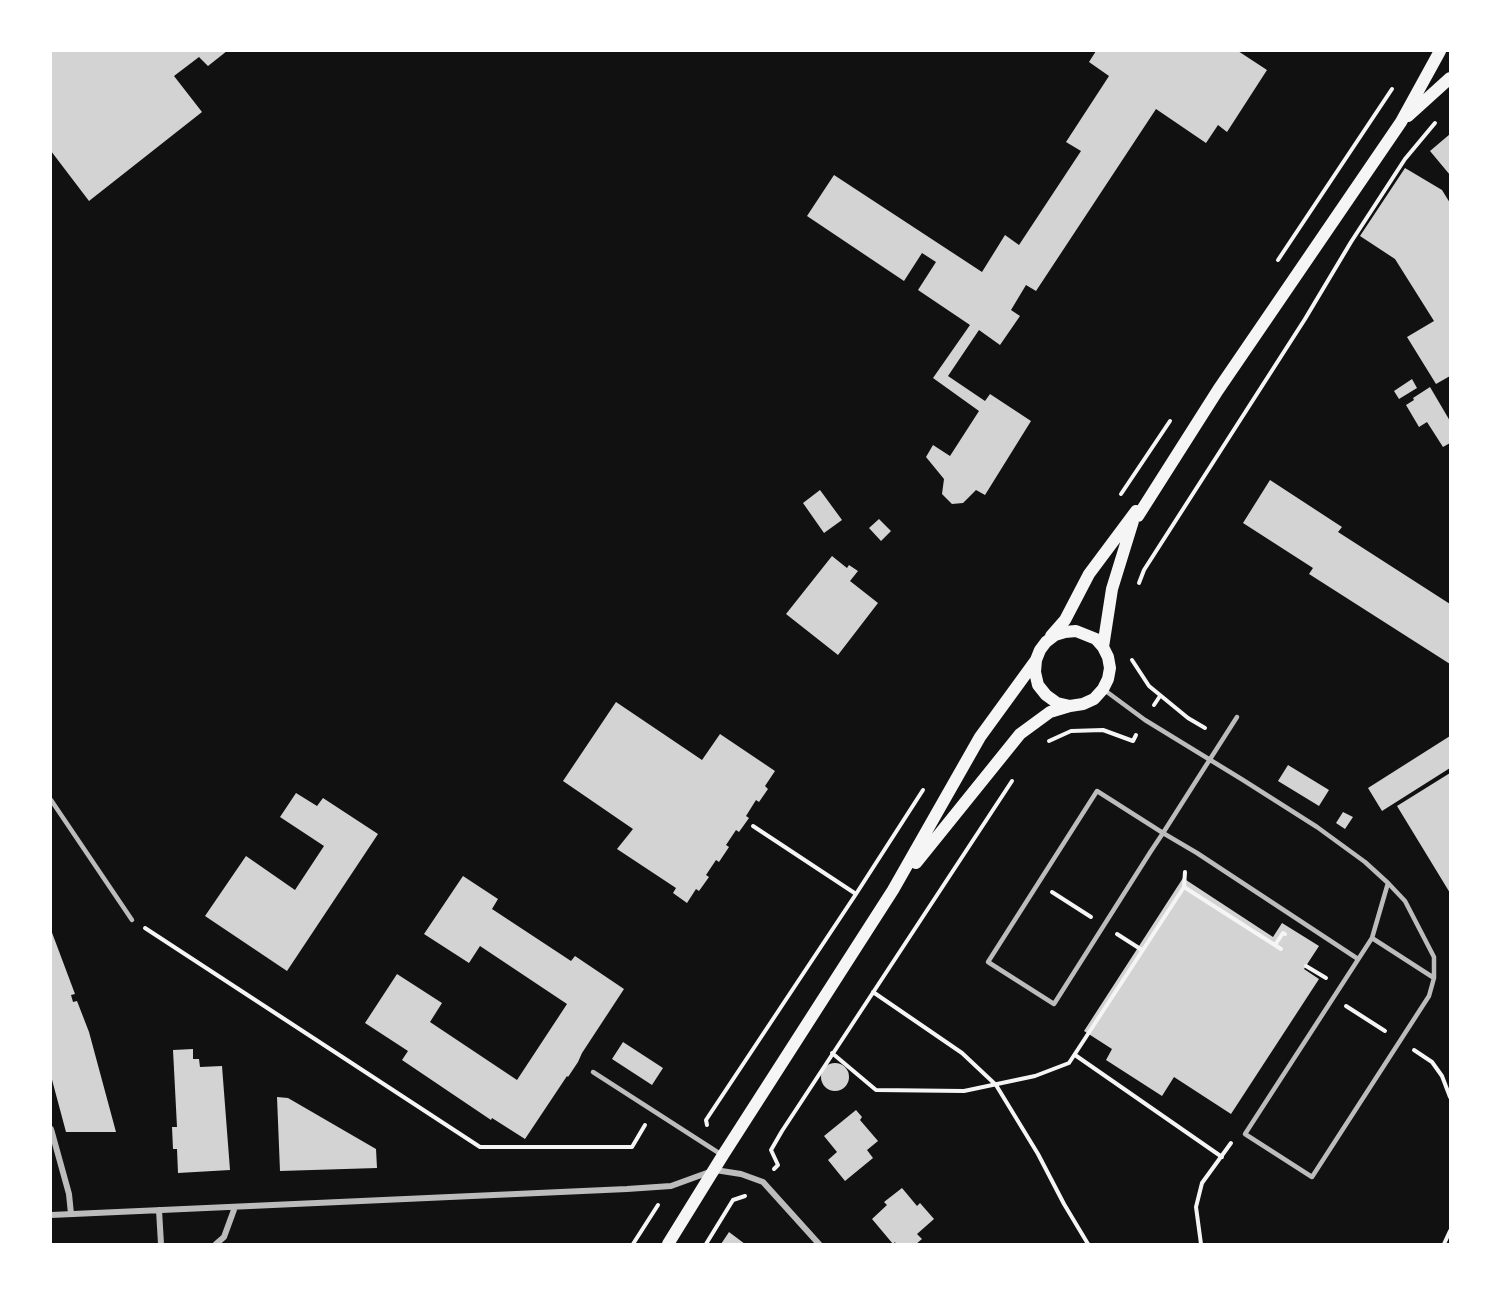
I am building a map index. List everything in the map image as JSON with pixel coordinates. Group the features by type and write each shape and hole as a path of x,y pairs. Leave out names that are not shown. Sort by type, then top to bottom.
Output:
{"main road":[{"path":"1136,511 1138,516 1218,390 1401,122 1440,51"},
{"path":"1401,122 1450,78"},
{"path":"668,1244 893,890 981,737 1036,660 1040,650 1065,620 1089,574 1136,511"},
{"path":"1103,647 1112,589 1136,511"},
{"path":"893,890 1020,734 1050,712 1083,704 1094,699 1103,689 1110,668 1108,657 1096,639 1076,631 1055,635 1046,642"},
{"path":"1036,660 1035,672 1042,690 1057,703 1070,706"}],"street":[{"path":"51,1129 69,1194 71,1214"},
{"path":"51,1215 627,1190 670,1186 715,1170 741,1174 764,1182 819,1244"},
{"path":"216,1244 224,1237 235,1207"},
{"path":"159,1210 161,1244"}],"lane":[{"path":"1103,689 1145,720 1317,827 1365,862 1388,883 1405,901 1434,957 1434,978 1430,996 1312,1177 1245,1134 1371,938 1388,883"},
{"path":"1237,717 1210,760 1163,833 1054,1004 988,962 1097,792 1163,833 1216,865 1358,958"},
{"path":"51,800 132,920"},
{"path":"1371,938 1434,978"},
{"path":"593,1072 723,1155"}],"path":[{"path":"1136,589 1144,570 1305,320 1351,242 1405,159 1439,118"},
{"path":"1130,649 1132,660 1149,686 1188,718 1205,728"},
{"path":"1046,743 1071,730 1103,730 1132,741"},
{"path":"706,1244 733,1200 741,1196 751,1196 778,1165 771,1150 832,1053 1016,775"},
{"path":"753,826 856,894"},
{"path":"832,1053 876,1090 964,1091 1035,1076 1069,1063 1184,887 1185,872"},
{"path":"1184,887 1281,949"},
{"path":"132,920 480,1147 632,1147 654,1112"},
{"path":"1275,945 1282,933 1288,936"},
{"path":"873,992 962,1053 996,1085 1088,1244"},
{"path":"1333,997 1432,1062 1442,1076 1450,1097"},
{"path":"1075,1055 1222,1157"},
{"path":"1201,1244 1196,1207 1202,1183 1217,1165"},
{"path":"633,1244 643,1229"},
{"path":"1444,1244 1450,1231"}],"building":[{"path":"51,51 227,51 208,66 199,57 174,76 202,112 89,201 51,151"},
{"path":"1096,51 1238,51 1267,70 1227,132 1218,125 1206,143 1156,109 1036,291 1026,285 1011,310 1020,316 1000,345 979,330 948,376 985,401 990,394 1031,421 985,495 976,490 963,503 952,504 942,494 944,479 926,457 933,445 950,456 979,411 933,378 970,325 918,290 936,262 922,253 904,281 807,216 834,175 982,272 1005,235 1019,245 1081,151 1066,142 1109,76 1089,62"},
{"path":"1450,134 1450,175 1430,151"},
{"path":"1405,168 1442,190 1450,203 1450,376 1436,384 1407,337 1434,321 1395,259 1360,236"},
{"path":"1412,379 1417,388 1399,399 1394,391"},
{"path":"1430,387 1450,421 1450,443 1443,447 1427,422 1419,427 1406,405"},
{"path":"1270,480 1342,527 1338,532 1450,604 1450,664 1309,574 1313,568 1243,523"},
{"path":"820,490 842,520 824,533 803,503"},
{"path":"879,519 891,531 881,541 869,528"},
{"path":"832,556 847,568 849,565 858,571 850,581 878,603 838,655 786,614"},
{"path":"616,702 702,760 720,734 775,771 765,786 768,789 759,802 756,800 746,816 749,818 739,832 736,830 719,862 716,860 706,875 709,877 699,891 696,889 687,903 673,893 676,888 617,849 633,829 563,781"},
{"path":"1450,736 1450,768 1382,811 1368,788"},
{"path":"1288,765 1329,790 1319,806 1278,781"},
{"path":"1450,773 1450,893 1397,806"},
{"path":"296,793 317,806 323,798 378,834 287,971 205,916 246,856 295,890 324,846 280,817"},
{"path":"1343,812 1353,817 1345,829 1336,823"},
{"path":"463,876 498,899 492,909 571,961 575,956 624,989 578,1062 525,1139 492,1118 491,1120 402,1060 408,1051 365,1023 397,974 442,1003 430,1022 517,1080 567,1004 480,946 469,963 424,934"},
{"path":"1183,878 1273,937 1282,923 1319,946 1304,969 1319,979 1231,1114 1174,1077 1162,1096 1106,1060 1112,1049 1084,1031"},
{"path":"51,930 75,994 71,995 73,1002 77,1001 89,1032 116,1132 66,1132 51,1076"},
{"path":"623,1042 663,1068 652,1085 612,1059"},
{"path":"193,1049 193,1059 199,1059 200,1067 222,1066 230,1170 178,1173 177,1149 173,1149 172,1127 177,1127 173,1050"},
{"path":"835,1063 845,1067 849,1077 845,1087 835,1091 825,1087 821,1077 825,1067"},
{"path":"277,1097 288,1098 376,1149 377,1168 280,1171"},
{"path":"856,1110 862,1117 860,1120 878,1141 867,1150 873,1158 845,1181 828,1160 837,1152 824,1136"},
{"path":"902,1188 917,1206 920,1203 934,1219 917,1234 922,1239 916,1244 896,1244 895,1242 893,1244 872,1219 887,1205 884,1202"},
{"path":"729,1232 745,1244 721,1244"}]}
